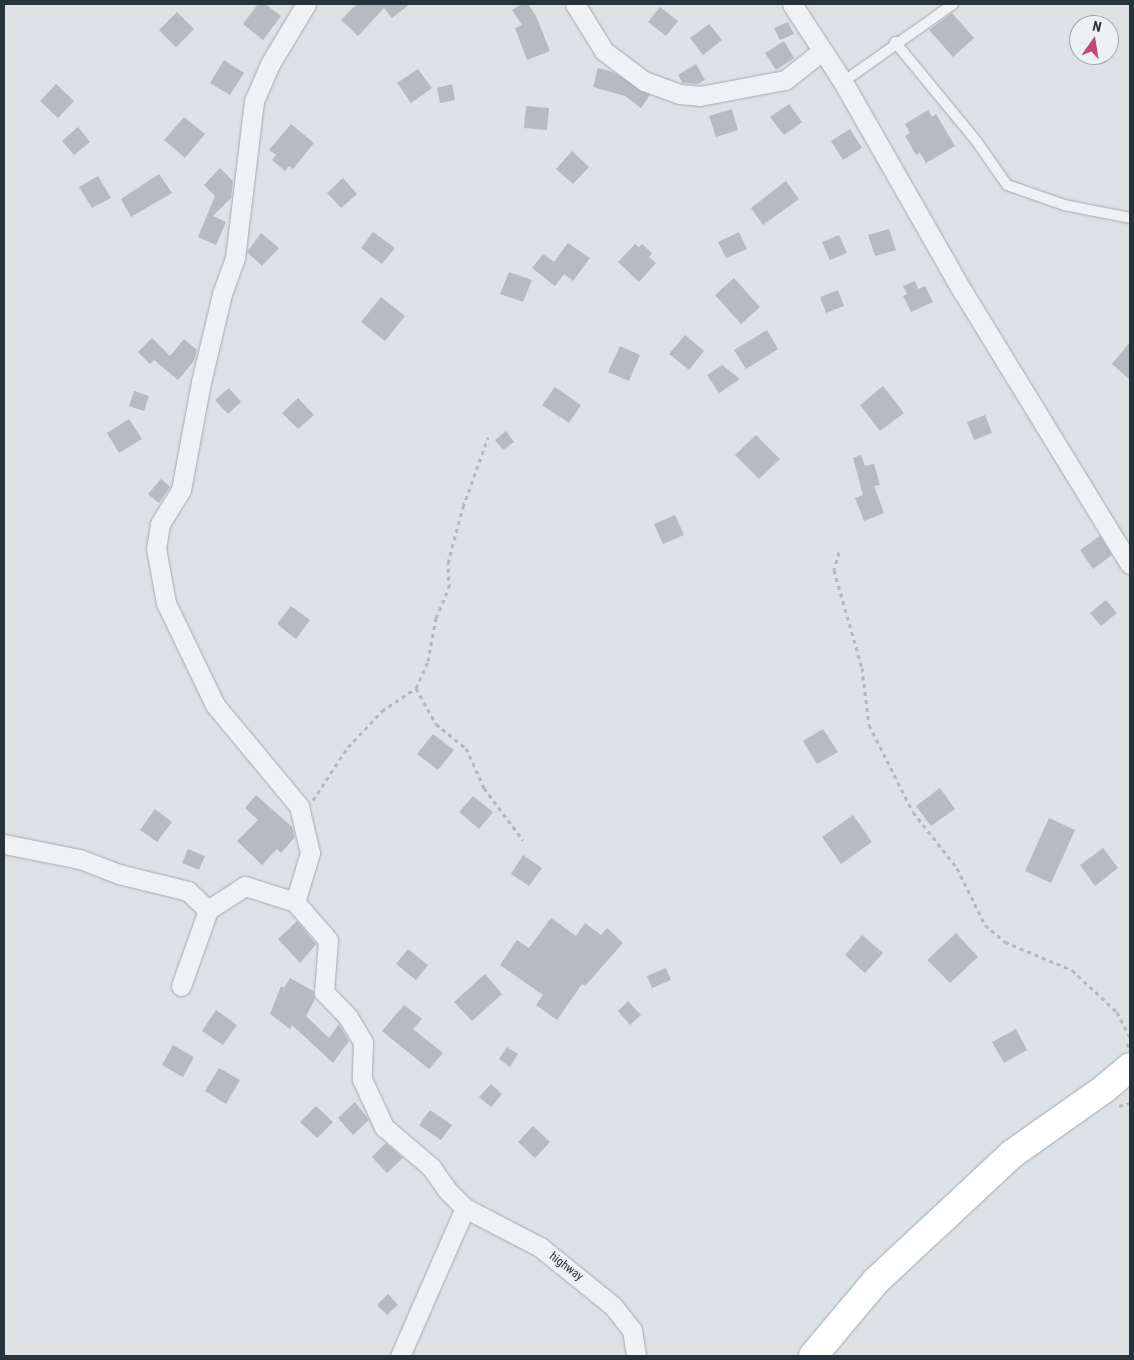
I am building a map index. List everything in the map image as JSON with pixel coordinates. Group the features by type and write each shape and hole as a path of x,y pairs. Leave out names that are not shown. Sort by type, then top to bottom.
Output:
{"main road":[{"path":"813,1356 876,1281 1012,1154 1104,1089 1130,1067"}],"street":[{"path":"181,986 208,910 245,886 295,902 310,853 299,806 215,704 166,603 156,548 160,524 181,490 201,382 222,294 235,258 254,101 270,64 306,4"},
{"path":"575,4 604,51 644,81 679,94 700,96 785,80 822,52"},
{"path":"792,4 843,82 963,292 1130,564"},
{"path":"4,844 80,859 119,874 188,891 208,910"},
{"name":"highway","path":"295,902 328,940 324,992 348,1017 363,1042 362,1079 384,1127 431,1167 447,1190 465,1208 540,1247 613,1306 632,1330 636,1356"},
{"path":"400,1356 465,1208"}],"lane":[{"path":"843,82 896,42 953,4"},
{"path":"896,42 977,142 1007,184 1064,206 1130,218"}],"path":[{"path":"299,806 315,799 348,747 382,711 416,688 428,661 436,618 449,588 448,563 463,507 488,437"},
{"path":"839,552 834,570 862,668 869,726 908,804 957,868 985,925 1005,942 1072,970 1117,1012 1130,1038"},
{"path":"416,688 436,724 466,748 484,788 522,840"}],"building":[{"path":"258,4 265,4 281,16 263,40 243,24"},
{"path":"357,4 410,4 392,18 384,8 358,36 341,20"},
{"path":"522,4 528,4 536,16 550,51 527,60 515,28 522,25 512,10"},
{"path":"660,7 678,21 666,36 648,22"},
{"path":"177,12 194,29 176,47 159,30"},
{"path":"952,13 974,38 953,57 929,30"},
{"path":"788,22 794,34 780,40 774,28"},
{"path":"709,24 722,40 703,55 690,38"},
{"path":"784,41 794,58 776,70 765,53"},
{"path":"224,60 244,73 230,95 210,83"},
{"path":"696,64 705,80 698,84 683,83 678,75"},
{"path":"598,68 613,72 650,95 641,108 625,96 593,87"},
{"path":"418,69 432,88 411,103 397,83"},
{"path":"56,84 74,101 58,118 40,101"},
{"path":"452,84 455,100 440,103 437,88"},
{"path":"789,104 802,122 784,135 770,117"},
{"path":"526,106 549,108 547,130 524,128"},
{"path":"732,109 738,130 716,137 709,116"},
{"path":"928,110 932,117 936,114 955,146 926,163 920,153 916,155 905,136 910,133 905,124"},
{"path":"184,117 205,134 185,158 164,140"},
{"path":"291,124 314,143 293,169 289,166 285,171 272,160 276,155 269,150"},
{"path":"78,127 90,142 74,155 62,141"},
{"path":"850,129 862,148 843,160 831,141"},
{"path":"572,151 589,167 573,184 556,169"},
{"path":"220,168 233,181 231,198 213,216 226,222 216,245 198,237 215,196 204,185"},
{"path":"159,174 172,193 131,217 121,199"},
{"path":"98,176 111,198 92,208 79,187"},
{"path":"343,178 357,194 341,208 327,193"},
{"path":"786,181 799,199 763,225 751,208"},
{"path":"889,229 896,250 875,256 868,235"},
{"path":"373,232 395,248 382,264 361,248"},
{"path":"739,232 747,249 726,258 718,242"},
{"path":"261,233 279,248 262,266 247,252"},
{"path":"839,235 847,253 830,260 822,242"},
{"path":"568,243 590,258 573,281 564,274 555,286 532,268 543,254 554,262"},
{"path":"635,244 639,247 642,244 652,253 649,257 656,263 639,282 618,262"},
{"path":"509,272 532,280 523,302 500,294"},
{"path":"734,278 760,307 741,324 715,295"},
{"path":"915,281 918,289 925,286 933,302 911,312 903,296 907,294 903,286"},
{"path":"838,290 844,306 826,313 820,297"},
{"path":"381,297 405,316 385,341 361,322"},
{"path":"767,330 778,349 746,369 734,350"},
{"path":"685,335 704,351 689,370 669,354"},
{"path":"152,338 170,356 184,339 197,350 194,361 178,380 154,360 150,364 138,352"},
{"path":"1130,342 1130,380 1112,364"},
{"path":"620,346 640,355 629,381 608,372"},
{"path":"722,365 740,379 719,393 707,375"},
{"path":"883,386 904,413 880,431 860,405"},
{"path":"555,387 581,405 569,423 542,405"},
{"path":"229,388 241,402 228,414 215,400"},
{"path":"134,391 149,396 144,411 129,406"},
{"path":"298,398 314,415 298,429 282,413"},
{"path":"985,415 992,433 974,440 967,422"},
{"path":"129,419 142,439 119,453 107,433"},
{"path":"506,431 514,442 503,450 495,440"},
{"path":"756,435 780,459 759,479 735,455"},
{"path":"861,455 865,466 874,464 880,485 874,486 884,513 864,521 855,498 863,495 853,458"},
{"path":"161,479 170,487 159,503 148,494"},
{"path":"675,515 684,535 663,544 654,524"},
{"path":"1100,536 1112,555 1093,569 1080,550"},
{"path":"1106,600 1117,613 1101,626 1090,613"},
{"path":"291,606 310,620 296,639 277,624"},
{"path":"823,729 838,752 817,764 803,741"},
{"path":"433,734 454,750 438,770 417,754"},
{"path":"940,788 955,809 931,826 916,806"},
{"path":"256,795 292,827 295,837 281,853 277,849 262,865 237,841 258,820 245,808"},
{"path":"473,796 493,812 479,829 459,812"},
{"path":"155,809 172,822 157,842 140,830"},
{"path":"853,815 872,842 841,864 822,837"},
{"path":"1049,818 1075,830 1051,883 1025,871"},
{"path":"1103,848 1118,868 1095,886 1080,865"},
{"path":"188,849 205,856 199,870 182,863"},
{"path":"523,855 542,868 529,886 511,874"},
{"path":"551,918 576,936 585,923 601,935 607,928 623,943 585,986 582,984 557,1020 536,1005 543,995 500,965 517,940 529,948"},
{"path":"297,921 316,944 300,963 278,939"},
{"path":"956,933 978,957 950,983 927,960"},
{"path":"862,935 883,953 865,973 845,955"},
{"path":"408,949 428,965 416,980 396,964"},
{"path":"666,968 671,980 652,988 647,976"},
{"path":"485,974 502,994 472,1021 454,1002"},
{"path":"290,978 313,991 315,999 306,1016 329,1038 339,1024 349,1041 333,1063 292,1025 290,1029 270,1014 281,986 284,988"},
{"path":"628,1001 641,1015 630,1025 618,1011"},
{"path":"404,1005 422,1019 413,1029 443,1053 429,1069 382,1031"},
{"path":"216,1010 237,1025 223,1045 202,1031"},
{"path":"1016,1029 1027,1050 1004,1063 992,1042"},
{"path":"173,1045 194,1057 183,1077 162,1065"},
{"path":"507,1047 518,1054 510,1067 499,1059"},
{"path":"219,1068 240,1080 226,1104 205,1091"},
{"path":"491,1084 502,1094 491,1107 479,1097"},
{"path":"355,1102 369,1120 353,1135 338,1118"},
{"path":"316,1106 333,1122 317,1138 300,1122"},
{"path":"430,1110 452,1125 441,1140 419,1125"},
{"path":"533,1126 550,1142 535,1158 518,1142"},
{"path":"386,1143 403,1158 387,1173 372,1157"},
{"path":"388,1294 398,1305 387,1315 377,1305"}]}
